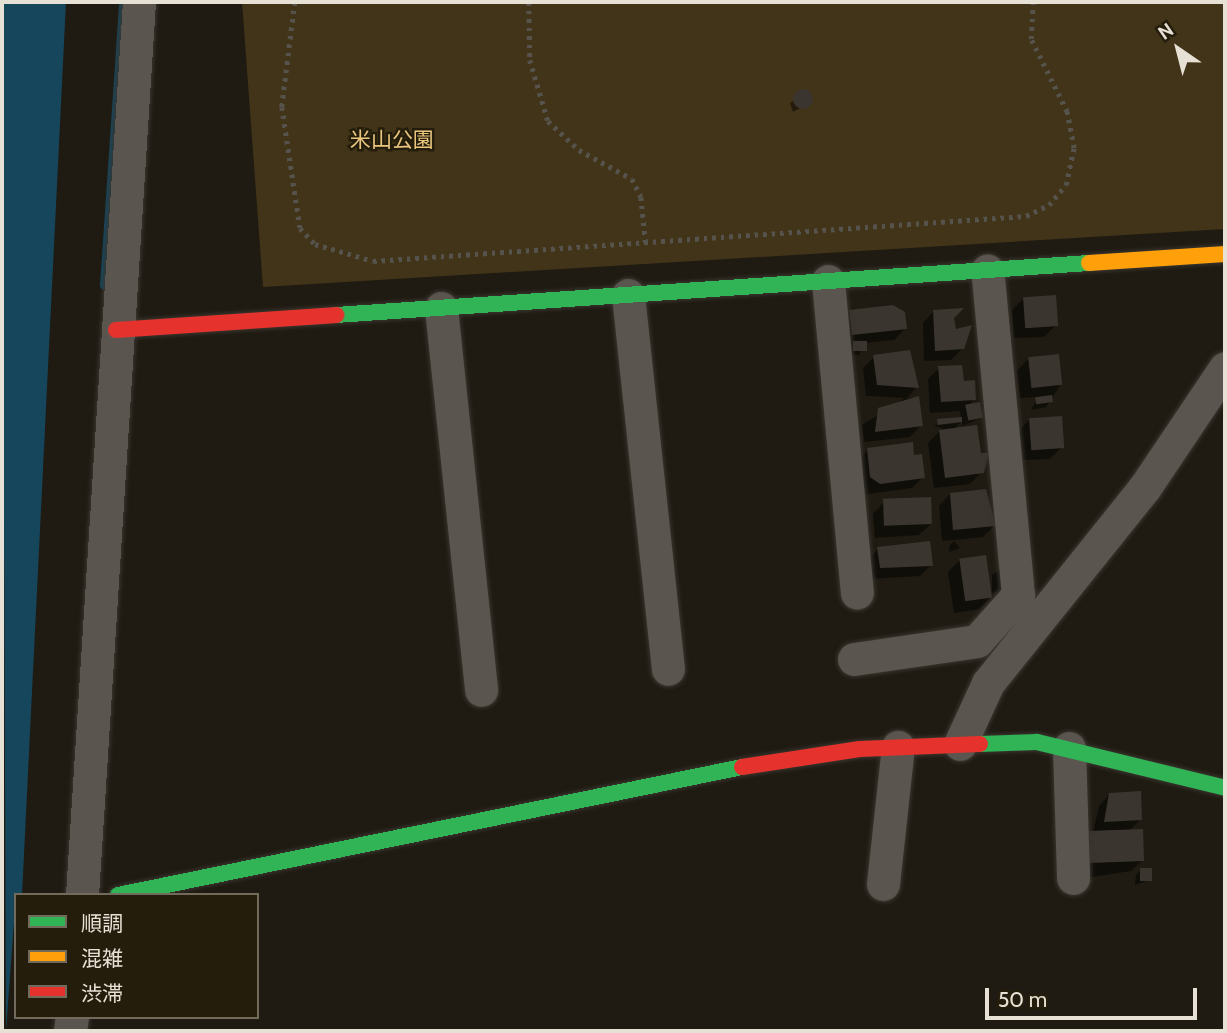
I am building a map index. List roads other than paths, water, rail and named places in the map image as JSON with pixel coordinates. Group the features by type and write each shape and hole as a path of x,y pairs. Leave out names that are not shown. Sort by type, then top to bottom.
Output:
{"street":[{"path":"82,893 139,2"},
{"path":"116,330 1225,254"},
{"path":"854,659 978,641 1018,595 987,270"},
{"path":"828,281 857,593"},
{"path":"628,295 668,669"},
{"path":"441,308 481,690"},
{"path":"960,744 988,683 1145,487 1225,368"},
{"path":"128,893 726,769 898,747 960,744 1069,748 1225,788"},
{"path":"883,884 898,747"},
{"path":"1069,748 1073,878"}],"water":[{"path":"2,2 66,2 22,893 14,893 6,1031"}],"waterway":[{"path":"104,285 123,6"}],"park label":[{"name":"米山公園","path":"392,140"}]}
